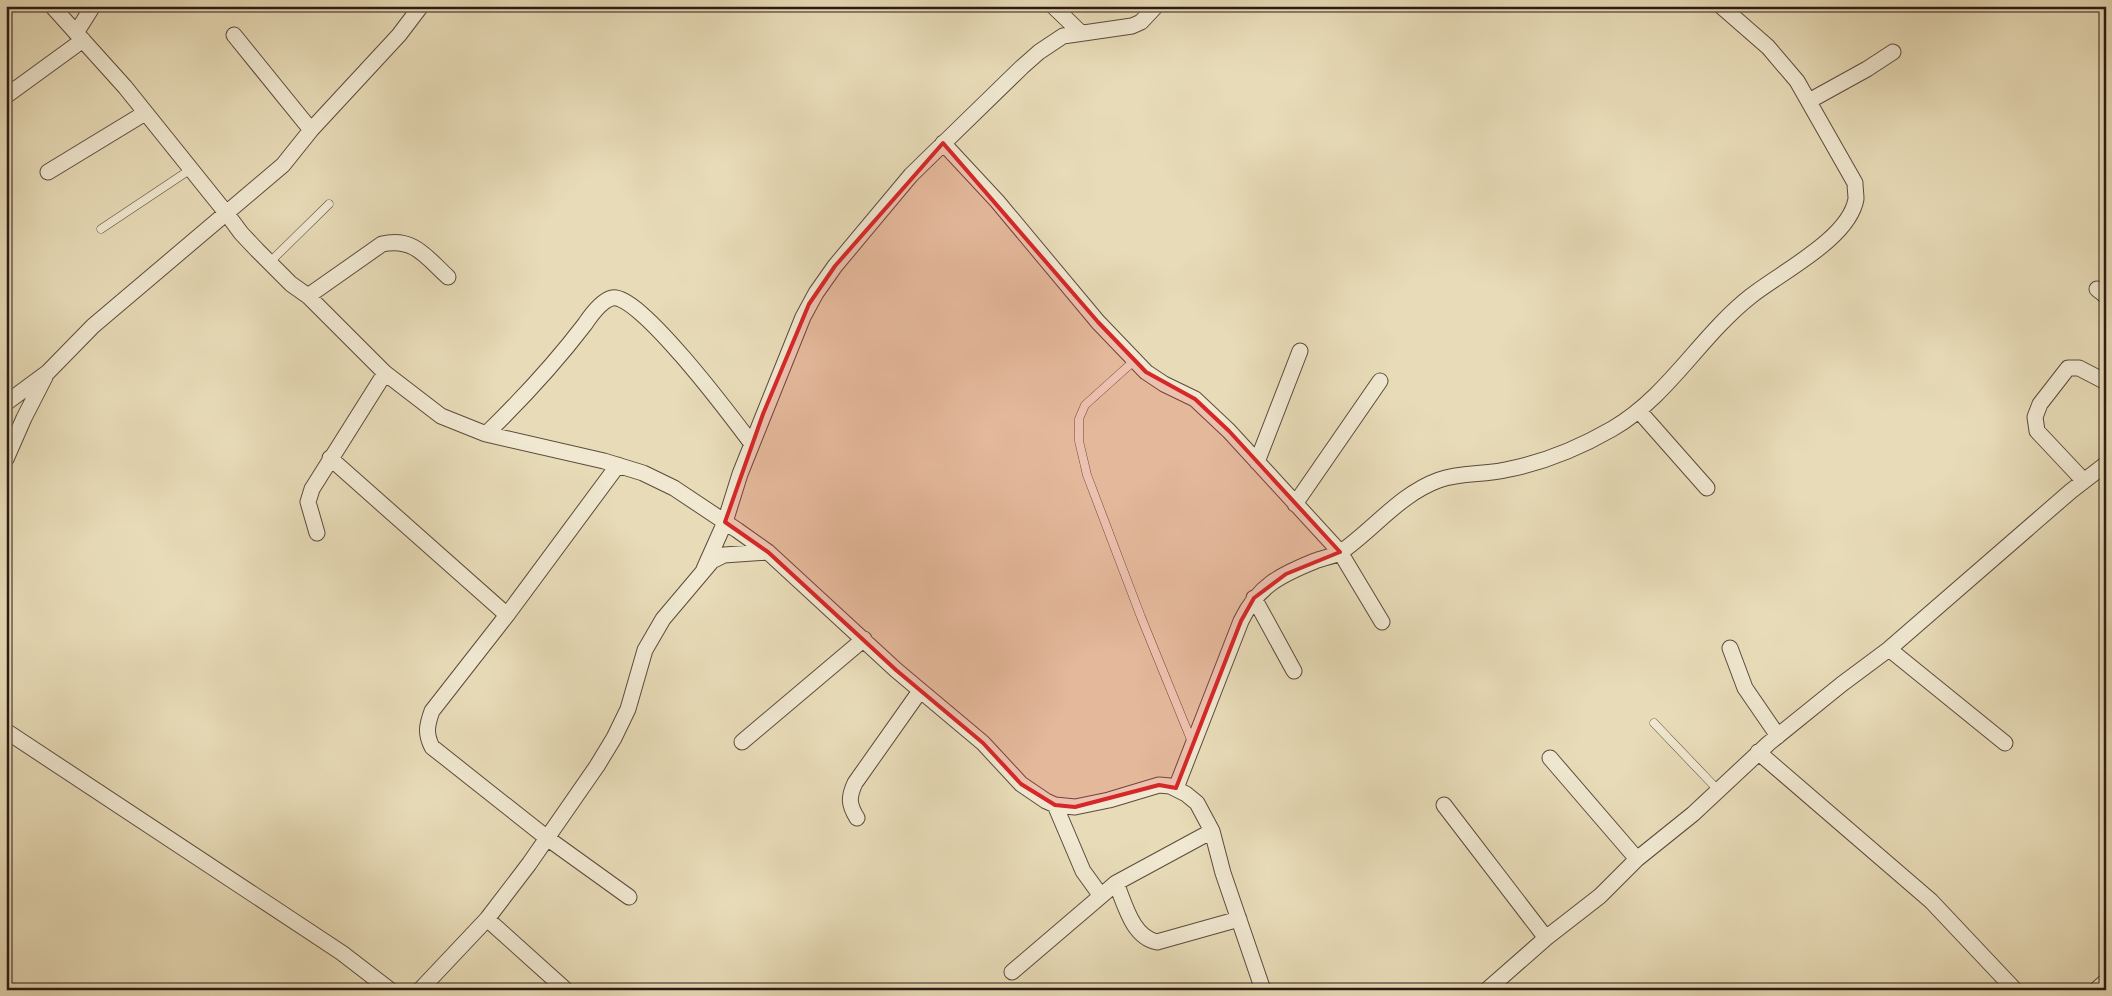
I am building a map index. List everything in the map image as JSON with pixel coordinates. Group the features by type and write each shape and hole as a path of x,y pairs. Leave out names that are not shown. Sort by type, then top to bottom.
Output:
{"street":[{"path":"52,6 126,87 228,214 241,233 291,284 308,296 384,373 441,416 486,434 618,465 674,488 768,552 920,691 984,743 1021,784 1055,805 1075,807 1109,800 1159,785 1176,788 1186,794 1197,804 1212,831 1223,873 1263,990"},
{"path":"6,96 79,36 93,6"},
{"path":"6,403 48,372 93,326 192,240 228,214 283,166 311,130 400,35 421,6"},
{"path":"1053,6 1080,32"},
{"path":"704,570 725,522 752,444 791,345 812,299 835,266 875,221 911,175 1039,52 1064,36 1080,32 1132,26 1141,22 1156,6"},
{"path":"1176,788 1241,621 1254,598 1264,588 1286,574 1340,552 1382,516 1419,489 1440,479 1506,470 1561,453 1612,429 1639,411 1685,366 1731,313 1752,295 1778,279 1838,232 1850,215 1856,198 1854,183 1797,81 1768,47 1721,6"},
{"path":"234,35 311,130"},
{"path":"1808,101 1867,69 1893,52"},
{"path":"48,172 145,113"},
{"path":"943,143 997,201 1098,322 1146,372 1164,384 1195,399 1229,431 1340,552 1382,622"},
{"path":"308,296 382,244 394,242 414,246 448,277"},
{"path":"486,434 557,361 592,314 606,300 614,297 632,304 670,343 713,392 752,444"},
{"path":"1257,462 1300,351"},
{"path":"2084,481 2037,431 2035,417 2040,404 2068,368 2079,368 2106,382"},
{"path":"6,459 24,418 48,372"},
{"path":"317,533 308,502 312,489 384,373"},
{"path":"1295,504 1380,381"},
{"path":"1639,411 1707,488"},
{"path":"330,458 507,615"},
{"path":"1487,990 1546,938 1600,896 1637,859 1693,814 1758,752 1842,684 1889,649 2106,464"},
{"path":"618,465 507,615 432,711 426,727 428,739 432,747 547,838 629,897"},
{"path":"420,990 487,919 547,838 614,738 628,709 645,650 663,619 712,561 724,555 768,552"},
{"path":"1254,598 1294,671"},
{"path":"742,742 864,639"},
{"path":"1730,648 1745,688 1778,736"},
{"path":"1889,649 2005,743"},
{"path":"857,818 849,801 849,796 855,783 920,691"},
{"path":"6,731 342,953 390,990"},
{"path":"1758,752 1932,901 2015,990"},
{"path":"1550,758 1637,859"},
{"path":"1055,805 1083,870 1101,896"},
{"path":"1444,805 1546,938"},
{"path":"1012,972 1116,883 1212,831"},
{"path":"1116,883 1136,928 1148,940 1157,942 1239,918"},
{"path":"487,919 566,990"},
{"path":"2096,990 2106,981"}],"lane":[{"path":"101,229 191,169"},
{"path":"270,262 329,204"},
{"path":"1136,360 1085,405 1079,419 1079,441 1087,475 1141,617 1193,744"},
{"path":"1654,724 1718,790"}],"highlighted area":[{"path":"943,143 1098,322 1146,372 1195,399 1229,431 1340,552 1286,574 1254,598 1241,621 1176,788 1159,785 1075,807 1055,805 1021,784 983,743 896,670 768,552 725,522 763,414 809,304 835,266"}]}
